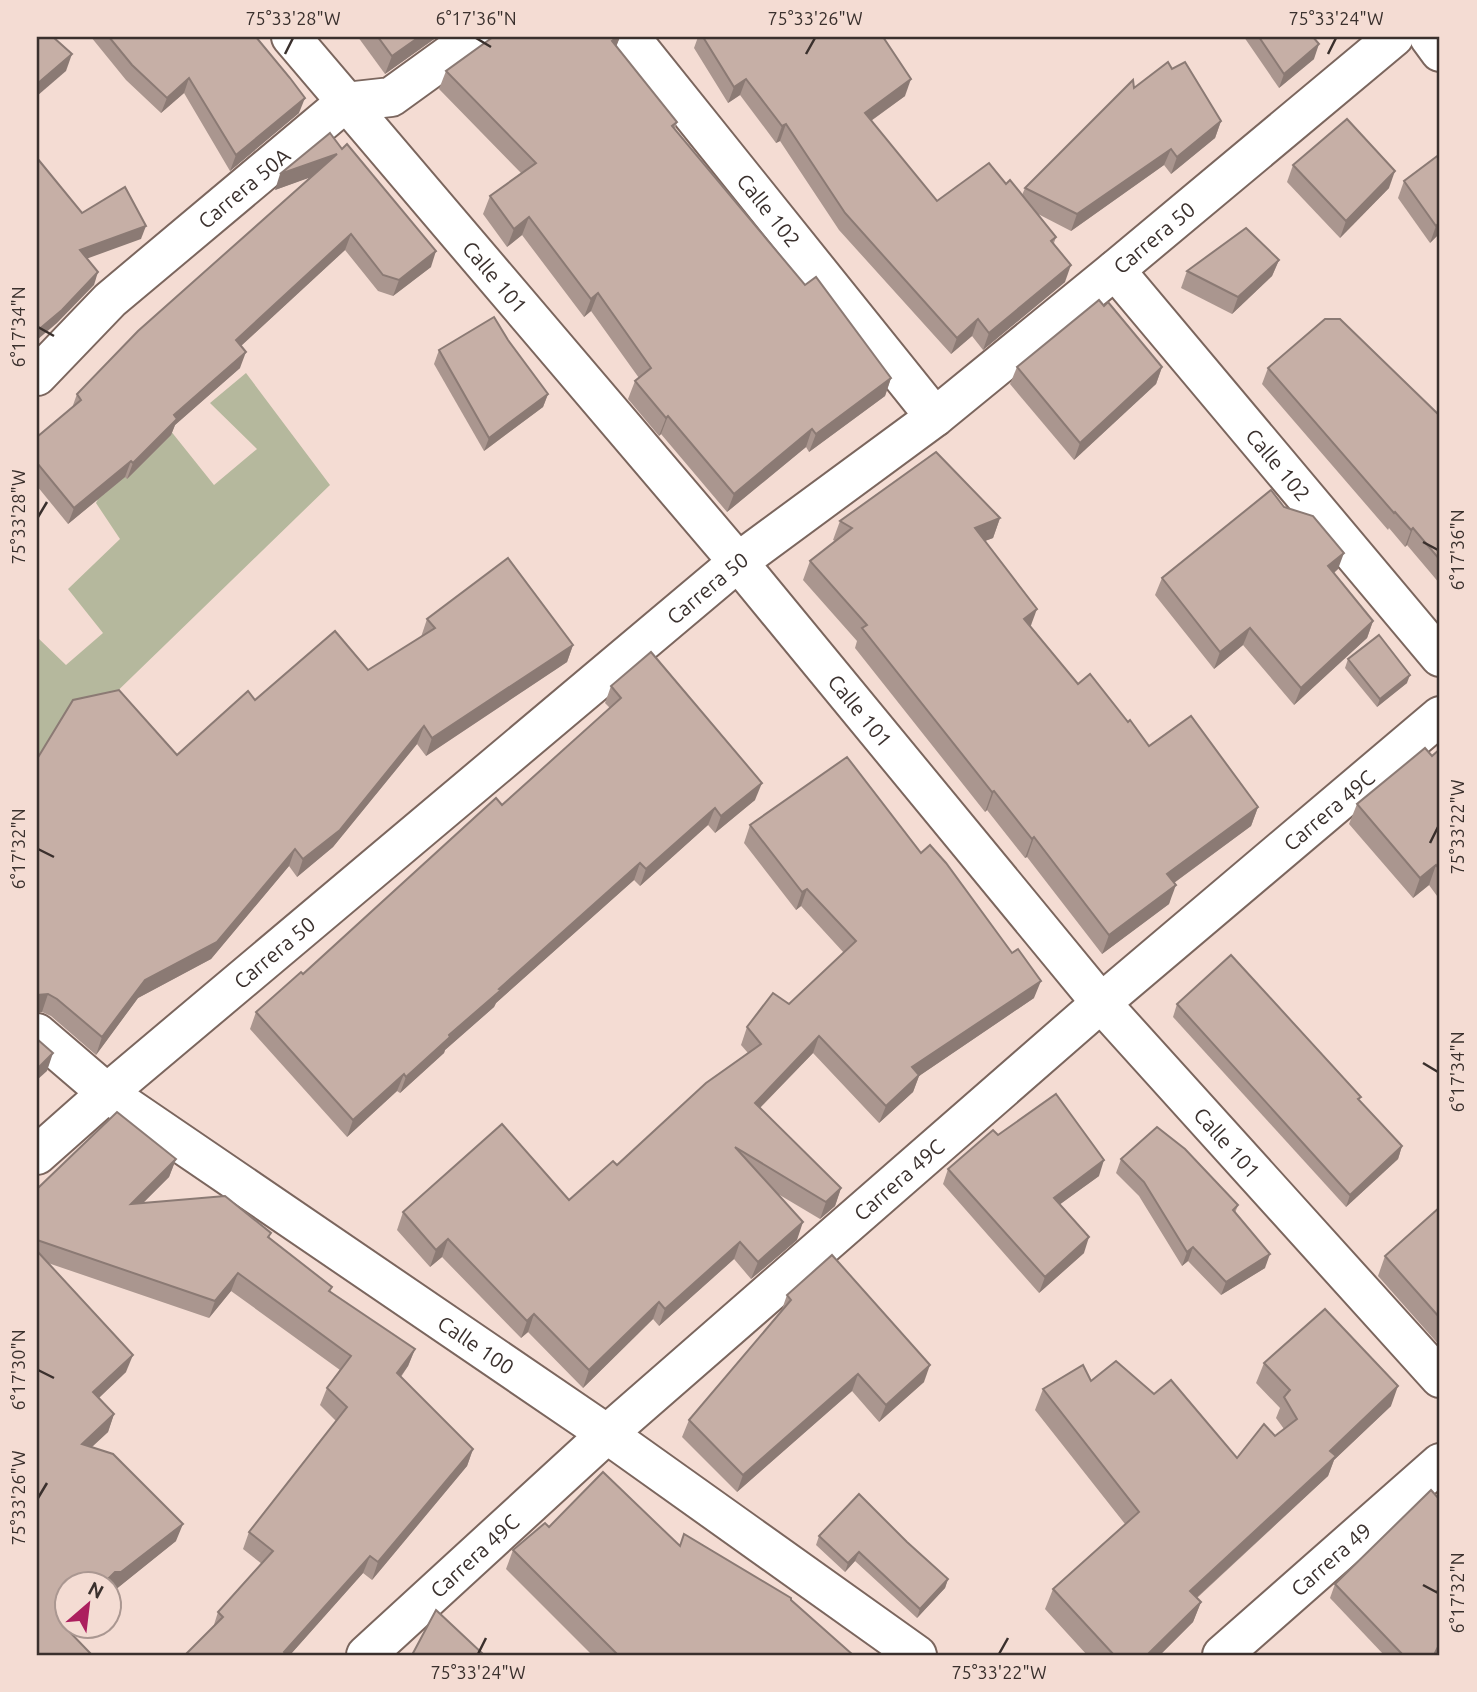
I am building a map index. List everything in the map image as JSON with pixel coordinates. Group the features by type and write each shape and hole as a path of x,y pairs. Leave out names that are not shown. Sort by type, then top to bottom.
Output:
{"street":[{"name":"Calle 101","path":"291,37 738,562 1101,1003 1440,1378"},
{"path":"346,102 391,97 474,37"},
{"name":"Calle 102","path":"630,37 935,417"},
{"name":"Carrera 50","path":"37,1155 107,1093 738,562 935,417 1394,37"},
{"path":"1429,37 1440,52"},
{"name":"Carrera 50A","path":"37,376 110,300 346,102"},
{"name":"Calle 102","path":"1115,270 1440,657"},
{"name":"Carrera 49C","path":"366,1655 607,1434 1101,1003 1440,716"},
{"name":"Calle 100","path":"37,1033 107,1093 607,1434 916,1655"},
{"name":"Carrera 49","path":"1222,1655 1440,1463"}],"green space":[{"path":"246,373 330,485 37,769 37,637 66,665 103,633 68,589 120,539 96,503 117,461 166,425 214,485 257,449 210,403"}],"building":[{"path":"37,37 53,37 72,54 37,84"},
{"path":"109,37 256,37 305,98 236,155 189,78 167,98 132,65"},
{"path":"378,37 419,37 392,56"},
{"path":"493,37 617,37 612,41 677,122 672,126 805,285 816,277 891,378 816,434 812,429 734,494 635,381 651,368 598,293 591,299 529,217 514,229 490,196 536,163 446,71"},
{"path":"703,37 883,37 911,79 865,113 937,201 989,163 1006,184 1010,180 1056,237 1051,241 1071,265 989,333 978,319 957,338 845,213 786,124 782,126 746,79 734,87"},
{"path":"1259,37 1313,37 1319,44 1284,74"},
{"path":"1168,62 1172,69 1185,62 1221,121 1177,157 1171,149 1077,214 1025,188 1133,80 1134,88"},
{"path":"1347,119 1395,171 1346,221 1293,165"},
{"path":"330,133 342,149 347,144 436,251 399,280 383,275 351,234 236,340 246,352 174,415 177,419 133,463 131,461 74,508 37,463 37,437 81,400 77,394 138,331 337,154 280,174"},
{"path":"1440,154 1440,222 1436,226 1404,181"},
{"path":"37,158 82,213 125,187 146,226 80,250 98,272 62,310 37,331"},
{"path":"1246,228 1279,260 1238,297 1187,271"},
{"path":"1099,300 1104,306 1108,302 1162,367 1080,443 1017,367"},
{"path":"494,317 548,394 489,438 439,350"},
{"path":"1325,319 1340,319 1440,416 1440,560 1413,528 1411,530 1394,513 1268,368"},
{"path":"936,452 1000,518 975,528 1037,609 1024,619 1078,684 1090,674 1149,746 1191,716 1258,807 1167,874 1176,885 1109,935 1034,837 1032,839 994,791 992,792 862,628 867,625 810,561 852,528 840,521"},
{"path":"1271,490 1284,507 1313,516 1344,553 1328,566 1373,621 1301,688 1250,628 1220,652 1162,578"},
{"path":"508,558 573,645 432,738 424,726 340,830 303,859 295,849 217,942 145,980 102,1037 57,999 48,994 37,995 37,759 73,700 119,690 177,755 248,691 255,700 335,631 368,670 435,628 427,619"},
{"path":"1379,635 1410,675 1380,699 1348,659"},
{"path":"651,652 762,783 721,816 715,808 646,869 640,863 499,989 501,990 406,1077 404,1074 353,1120 256,1012 301,972 303,974 496,798 502,805 621,698 611,686"},
{"path":"1425,748 1432,756 1440,749 1440,870 1436,865 1420,878 1357,804"},
{"path":"847,757 921,853 930,845 1012,953 1018,949 1041,981 912,1067 919,1075 886,1106 819,1036 755,1103 841,1188 826,1202 735,1147 803,1222 758,1262 740,1242 665,1309 659,1302 589,1370 534,1314 527,1321 448,1239 436,1250 403,1212 502,1124 569,1200 613,1161 617,1165 706,1083 761,1044 747,1027 773,993 789,1004 856,941 807,889 802,892 750,825"},
{"path":"1231,955 1361,1097 1358,1099 1402,1146 1350,1195 1177,1004"},
{"path":"37,1039 53,1053 37,1069"},
{"path":"1056,1094 1104,1160 1054,1198 1089,1237 1045,1277 948,1169 993,1130 998,1135"},
{"path":"117,1112 176,1159 131,1204 225,1196 271,1233 268,1237 332,1287 329,1291 415,1349 397,1373 473,1449 378,1562 370,1556 284,1652 287,1655 185,1655 223,1617 218,1612 273,1551 249,1532 347,1407 327,1388 351,1356 238,1273 215,1301 37,1240 37,1189"},
{"path":"1157,1127 1185,1149 1238,1205 1233,1210 1270,1254 1226,1282 1193,1247 1187,1252 1144,1182 1121,1159"},
{"path":"1440,1207 1440,1318 1385,1256"},
{"path":"37,1251 133,1355 93,1392 114,1414 82,1444 113,1454 183,1524 122,1571 52,1570 52,1640 77,1640 92,1655 37,1655"},
{"path":"832,1255 930,1365 886,1405 858,1374 743,1475 689,1420 791,1300 787,1295"},
{"path":"1325,1309 1398,1386 1330,1451 1336,1456 1190,1591 1201,1602 1147,1655 1114,1655 1053,1589 1139,1512 1043,1389 1083,1365 1091,1381 1116,1361 1154,1394 1171,1380 1237,1458 1264,1424 1275,1436 1297,1419 1284,1397 1290,1390 1264,1363"},
{"path":"603,1472 680,1546 684,1534 791,1598 853,1655 618,1655 513,1550 545,1523 549,1527"},
{"path":"1431,1490 1440,1500 1440,1588 1437,1591 1440,1595 1440,1643 1434,1655 1403,1655 1335,1584"},
{"path":"859,1494 948,1579 920,1609 859,1552 848,1563 819,1536"},
{"path":"436,1610 484,1655 412,1655"}]}
